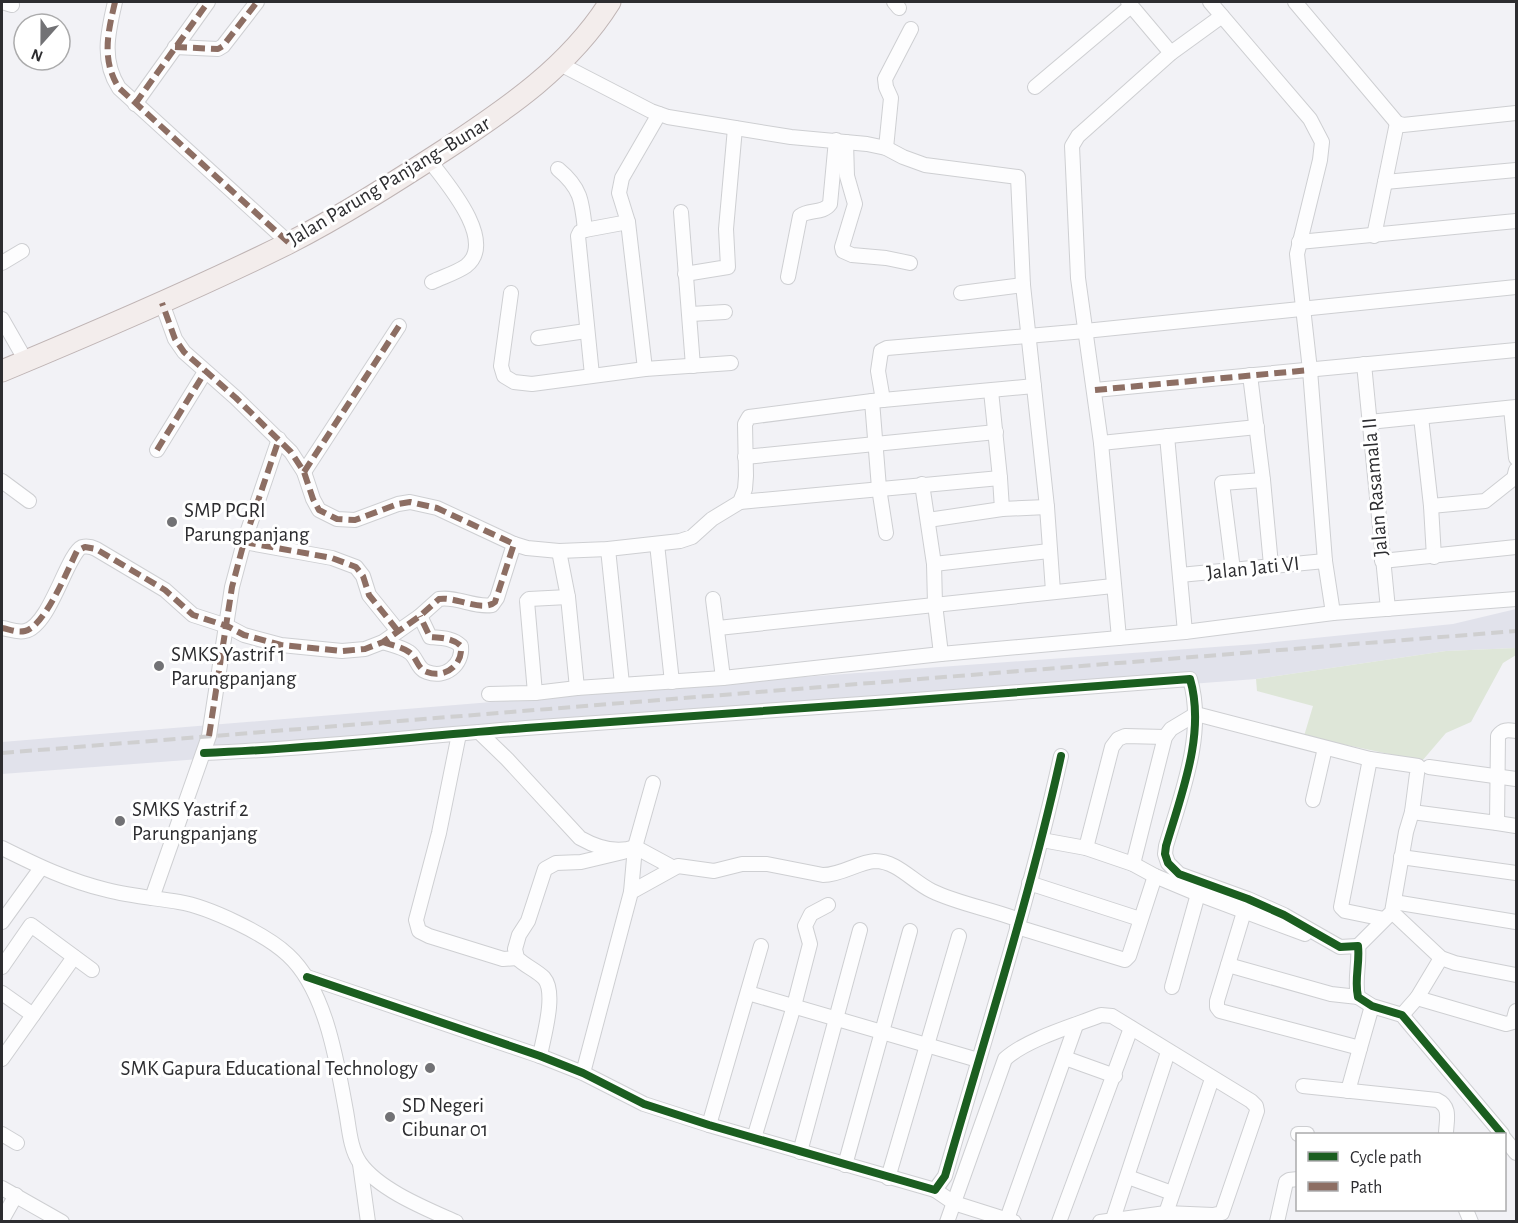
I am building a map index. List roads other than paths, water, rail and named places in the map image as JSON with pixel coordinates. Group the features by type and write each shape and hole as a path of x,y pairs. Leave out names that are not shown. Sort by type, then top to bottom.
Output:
{"main road":[{"name":"Jalan Parung Panjang–Bunar","path":"2,371 162,303 289,243 355,207 503,111 560,64 610,2"}],"street":[{"path":"115,2 106,54 108,67 119,88 289,243"},
{"path":"135,104 208,2"},
{"path":"175,47 218,49 223,46 257,2"},
{"path":"1210,2 1310,119 1322,142 1320,160 1297,254 1310,370 1325,561 1333,614"},
{"path":"1295,2 1397,123 1403,125 1516,113"},
{"path":"1035,87 1130,4 1171,53"},
{"path":"1119,638 1095,390 1078,278 1072,146 1078,136 1171,53 1222,16"},
{"path":"886,148 891,98 885,79 911,29"},
{"path":"560,64 659,114 805,139 841,141 886,148 925,165 1018,177 1023,285 1047,507 1053,591"},
{"path":"645,369 628,222 620,193 620,184 659,114"},
{"path":"1374,236 1397,123"},
{"path":"685,274 728,267 726,230 735,128"},
{"path":"841,141 855,200 842,247 843,251 852,255 910,263"},
{"path":"788,277 800,216 804,213 824,210 830,204 841,141"},
{"path":"429,160 463,204 476,243 474,255 465,266 432,282"},
{"path":"558,169 570,178 579,192 585,230"},
{"path":"1385,182 1516,170"},
{"path":"681,212 685,274 691,314 693,366"},
{"path":"1299,242 1516,221"},
{"path":"592,375 578,236 585,230 628,222"},
{"path":"2,263 22,251"},
{"path":"961,292 1023,285"},
{"path":"886,533 879,489 877,401 878,360 881,351 887,348 1085,331 1516,287"},
{"path":"511,293 501,366 504,376 514,382 532,384 645,369 731,363"},
{"path":"162,303 175,339 184,352 236,398 291,452 304,472 313,499 320,510 337,519 355,519 410,502 436,508 514,544 559,551 608,549 680,541 696,535 712,519 740,502 1000,478"},
{"path":"691,314 725,312"},
{"path":"2,319 26,361"},
{"path":"304,472 399,326"},
{"path":"538,338 586,332"},
{"path":"1095,390 1516,350"},
{"name":"Jalan Rasamala II","path":"1364,364 1388,609"},
{"path":"157,450 205,372"},
{"path":"1250,375 1271,565"},
{"path":"740,502 746,484 745,424 749,417 877,401 1034,386"},
{"path":"991,391 1002,509"},
{"path":"1369,422 1514,408 1516,458"},
{"path":"1421,417 1434,557"},
{"path":"1101,443 1257,427"},
{"path":"745,457 996,432"},
{"path":"1167,436 1185,632"},
{"path":"152,898 209,736 232,587 244,542 279,439"},
{"path":"1431,506 1485,501 1514,478 1516,470"},
{"path":"1233,570 1222,483 1263,480"},
{"path":"2,481 29,501"},
{"path":"922,484 934,564 935,604 942,654"},
{"path":"928,520 1002,509 1047,507"},
{"path":"244,542 332,558 356,567 363,576 369,595 398,631"},
{"path":"2,628 25,631 32,628 46,610 77,551 88,547 96,549 165,590 193,615 227,626 244,635 281,645 342,651 365,649 383,642 420,616 439,599 445,598 478,606 492,605 497,598 514,544"},
{"path":"657,544 672,682"},
{"path":"1382,561 1516,547"},
{"path":"608,549 622,684"},
{"path":"559,551 568,597 577,688"},
{"path":"934,564 1049,551"},
{"name":"Jalan Jati VI","path":"1180,575 1325,561"},
{"path":"718,628 1113,586"},
{"path":"535,693 527,601 529,598 568,597"},
{"path":"713,599 723,678"},
{"path":"489,694 535,693 622,684 723,678 942,654 1185,632 1333,614 1516,599"},
{"path":"383,642 408,651 420,668 426,672 438,674 455,667 461,657 461,646 450,640 430,637 420,616"},
{"path":"204,753 272,750 479,732 962,698 1190,679 1196,714 1190,764 1182,799 1166,846 1165,854 1168,863 1179,874 1248,899 1284,915 1341,947"},
{"path":"1042,840 1086,848 1133,864 1155,876 1244,912 1341,947 1358,946 1390,911 1412,812 1418,766 1370,759 1196,714 1170,729 1166,737 1133,864"},
{"path":"1497,823 1498,736 1502,731 1516,731"},
{"path":"479,732 580,838 593,845 629,849 672,867"},
{"path":"459,734 439,833 417,912 417,926 419,931 429,936 503,959 517,958 539,973 549,987 547,1018 540,1056"},
{"path":"1086,848 1112,747 1121,737 1166,737"},
{"path":"1313,800 1325,748"},
{"path":"935,1190 941,1185 945,1176 1042,840 1061,756"},
{"path":"1370,759 1341,907 1345,911 1390,911 1516,922"},
{"path":"1429,767 1516,779"},
{"path":"583,1073 631,892 629,849 653,783"},
{"path":"1412,812 1516,826"},
{"path":"2,848 41,868 104,890 181,902 229,920 286,953 307,977 328,1031 342,1087 354,1151 360,1164 368,1221"},
{"path":"517,958 515,949 519,935 528,921 545,869 556,863 581,862 629,849"},
{"path":"1401,857 1516,873"},
{"path":"631,892 672,867 682,866 714,871 742,864 766,864 831,875 875,861 897,868 919,883 947,897 1125,960 1129,956 1155,876"},
{"path":"2,922 41,868"},
{"path":"1029,883 1140,919"},
{"path":"1172,987 1198,894"},
{"path":"753,1138 794,1006 810,944 805,926 811,914 828,905"},
{"path":"1390,911 1441,958 1516,975"},
{"path":"1244,912 1216,1001 1220,1011 1360,1048"},
{"path":"2,967 31,925 92,970"},
{"path":"800,1152 860,930"},
{"path":"845,1165 884,1032 910,931"},
{"path":"888,1178 959,936"},
{"path":"709,1125 761,946"},
{"path":"1358,946 1359,960 1355,982 1358,997"},
{"path":"2,1059 75,957"},
{"path":"1402,1015 1417,998 1441,958"},
{"path":"1228,965 1331,994 1358,997 1372,1006 1402,1015 1500,1133"},
{"path":"307,977 540,1056 583,1073 644,1104 800,1152 935,1190 954,1203 1011,1220 1076,1025"},
{"path":"2,993 33,1015"},
{"path":"748,993 978,1060"},
{"path":"1417,998 1506,1024 1512,1022 1516,1011"},
{"path":"1348,1091 1372,1006"},
{"path":"947,1221 1005,1059 1028,1044 1101,1015 1108,1015 1131,1028 1251,1101 1256,1106 1257,1112 1222,1213 1213,1215 1166,1213 1106,1220"},
{"path":"1059,1221 1131,1028"},
{"path":"1106,1220 1128,1177 1168,1052"},
{"path":"1065,1058 1115,1076"},
{"path":"1166,1213 1212,1079"},
{"path":"1303,1086 1437,1100 1444,1103 1448,1109 1446,1133"},
{"path":"2,1134 17,1143"},
{"path":"1506,1140 1516,1153"},
{"path":"360,1164 392,1190 456,1221"},
{"path":"1128,1177 1172,1193"},
{"path":"1277,1221 1286,1182 1296,1179"},
{"path":"2,1188 57,1220"},
{"path":"2,1220 16,1196"}],"railway":[{"path":"2,753 1516,631"}],"place":[{"name":"SMP PGRI Parungpanjang","path":"172,522"},
{"name":"SMKS Yastrif 1 Parungpanjang","path":"159,666"},
{"name":"SMKS Yastrif 2 Parungpanjang","path":"120,821"},
{"name":"SMK Gapura Educational Technology","path":"430,1068"},
{"name":"SD Negeri Cibunar 01","path":"390,1117"}]}
